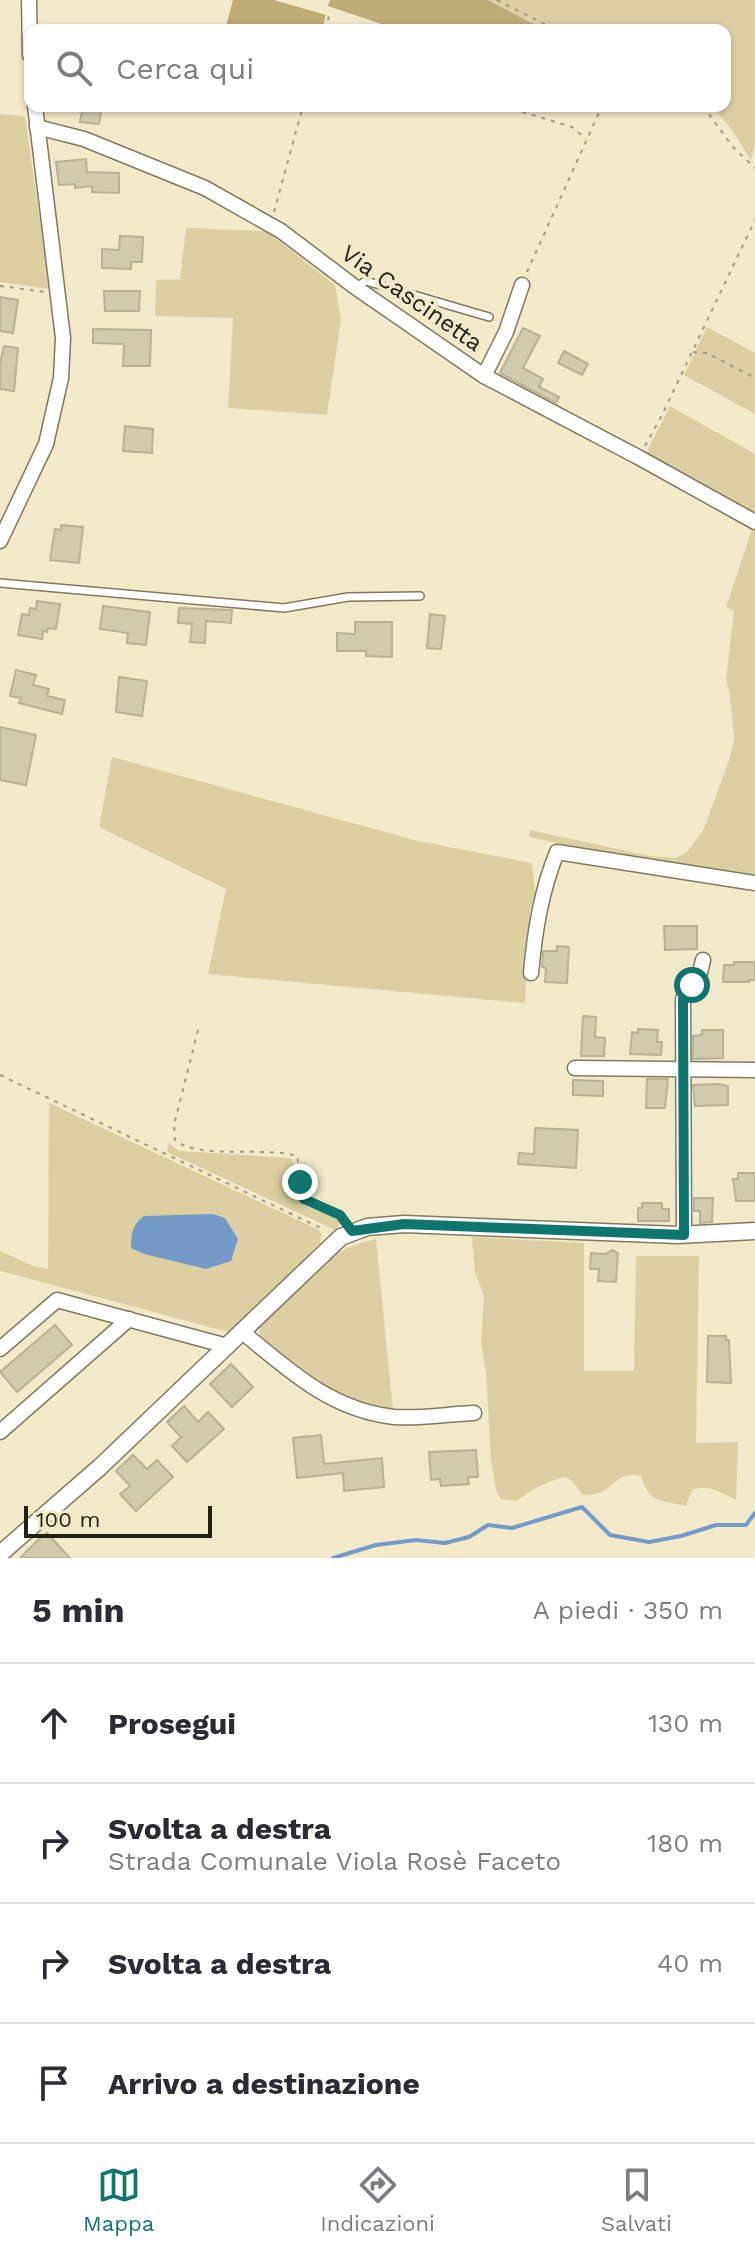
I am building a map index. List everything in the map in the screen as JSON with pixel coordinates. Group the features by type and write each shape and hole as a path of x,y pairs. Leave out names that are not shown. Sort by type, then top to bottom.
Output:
{"street":[{"path":"29,0 29,24"},
{"path":"0,541 46,444 61,378 63,338 36,112"},
{"name":"Via Cascinetta","path":"37,127 84,139 205,188 270,225 484,376 755,522"},
{"path":"484,376 503,340 522,285"},
{"path":"531,973 543,885 557,852 755,883"},
{"path":"684,1235 683,999 700,973 703,960"},
{"path":"575,1068 755,1070"},
{"path":"0,1554 100,1467 346,1234 404,1224 684,1235 755,1231"},
{"path":"0,1349 57,1300 227,1346"},
{"path":"0,1432 129,1319"},
{"path":"241,1331 303,1381 347,1407 395,1417 474,1413"}],"lane":[{"path":"355,287 366,281 489,317"},
{"path":"0,583 284,608 348,597 420,596"}],"path":[{"path":"497,0 544,24"},
{"path":"327,24 329,16"},
{"path":"270,225 301,112"},
{"path":"523,112 572,127 586,139"},
{"path":"522,285 599,112"},
{"path":"707,112 733,147 755,168"},
{"path":"638,457 662,415 755,220"},
{"path":"0,286 58,293"},
{"path":"692,352 707,353 755,378"},
{"path":"198,1030 174,1125 175,1140 192,1149 275,1152 297,1156 304,1199 340,1215 346,1234"},
{"path":"0,1075 346,1234"}],"shaded area":[{"path":"233,0 274,0 326,15 324,24 227,24"},
{"path":"330,0 488,0 534,24 381,24 328,6"},
{"path":"488,0 755,0 755,144 751,160 716,112 731,112 731,24 534,24"},
{"path":"0,114 25,116 50,289 0,282"},
{"path":"186,228 266,231 335,285 341,319 327,415 228,408 233,318 155,316 156,280 180,279"},
{"path":"707,327 755,353 755,414 684,375"},
{"path":"670,406 755,454 755,515 647,455"},
{"path":"752,529 755,530 755,875 612,855 529,837 530,830 650,856 676,858 687,852 704,829 734,739 726,679 734,611 726,607"},
{"path":"112,757 418,841 532,863 535,891 530,911 525,1003 208,974 226,889 99,827"},
{"path":"49,1103 319,1230 322,1234 320,1243 232,1333 0,1271 0,1251 33,1266 48,1269"},
{"path":"169,1143 179,1151 290,1158 295,1168 296,1192 301,1202 342,1222 335,1230 167,1152"},
{"path":"472,1237 584,1243 584,1371 634,1371 636,1256 699,1256 696,1443 738,1442 736,1500 704,1488 692,1490 686,1506 663,1501 648,1492 641,1476 631,1475 594,1494 583,1495 570,1479 563,1477 517,1501 501,1499 496,1491 491,1460 486,1373 481,1343 484,1296 475,1273"},
{"path":"376,1239 393,1411 344,1402 262,1344 259,1331 261,1321 312,1270 341,1251"}],"water":[{"path":"213,1214 225,1218 238,1239 231,1261 206,1269 131,1248 133,1230 144,1216"}],"building":[{"path":"82,112 101,112 99,124 80,122"},
{"path":"86,159 87,172 119,173 119,193 92,192 92,186 75,188 75,184 59,185 56,162"},
{"path":"120,236 143,237 142,262 131,262 131,269 102,268 102,249 119,250"},
{"path":"104,291 140,291 139,311 105,311"},
{"path":"0,297 18,300 13,333 0,331"},
{"path":"523,328 540,336 523,368 543,379 539,387 559,397 556,403 500,373"},
{"path":"93,329 151,330 150,366 123,366 124,344 93,343"},
{"path":"4,346 18,348 14,391 0,389 0,363"},
{"path":"564,351 588,364 582,375 558,363"},
{"path":"125,426 153,429 152,453 123,451"},
{"path":"61,525 83,527 79,563 50,560 55,529 61,530"},
{"path":"37,601 60,604 56,629 43,631 42,639 18,635 22,614 29,615 30,608 36,609"},
{"path":"103,606 150,612 146,645 127,643 128,633 100,629"},
{"path":"179,608 232,610 231,623 206,621 205,643 190,642 192,624 178,623"},
{"path":"430,614 445,616 441,649 427,648"},
{"path":"355,622 392,622 392,657 366,656 366,651 337,651 337,633 355,634"},
{"path":"16,670 36,675 33,685 49,689 47,696 65,700 62,714 19,703 21,698 10,696"},
{"path":"119,677 147,681 142,716 116,712"},
{"path":"0,727 36,735 26,785 0,780"},
{"path":"664,926 697,926 697,949 665,950"},
{"path":"557,946 569,947 567,983 545,982 543,951 557,951"},
{"path":"734,962 755,962 755,980 723,982 724,965 734,965"},
{"path":"583,1016 596,1017 595,1037 605,1038 604,1056 581,1056"},
{"path":"638,1029 658,1030 657,1042 662,1042 661,1055 630,1054 632,1032 638,1033"},
{"path":"702,1030 723,1030 723,1058 693,1059 693,1036 702,1035"},
{"path":"647,1079 668,1079 665,1108 646,1108"},
{"path":"573,1080 603,1081 603,1096 573,1095"},
{"path":"693,1085 728,1086 728,1105 695,1106"},
{"path":"535,1128 578,1130 576,1168 518,1164 519,1153 534,1154"},
{"path":"738,1173 755,1173 755,1201 736,1201 733,1179 738,1179"},
{"path":"694,1198 713,1198 712,1222 700,1223 700,1211 694,1211"},
{"path":"642,1203 662,1203 662,1209 669,1209 669,1221 638,1221 638,1208 642,1208"},
{"path":"612,1250 618,1253 616,1282 598,1281 599,1269 590,1269 591,1253 606,1254"},
{"path":"55,1325 72,1345 17,1392 0,1372"},
{"path":"708,1336 726,1336 729,1340 731,1383 707,1382"},
{"path":"231,1364 253,1387 232,1407 210,1384"},
{"path":"184,1406 198,1422 208,1412 224,1429 187,1462 172,1446 181,1437 167,1422"},
{"path":"321,1435 324,1464 382,1458 384,1487 344,1491 343,1473 297,1478 293,1438"},
{"path":"476,1450 478,1477 468,1477 469,1484 441,1486 440,1479 431,1480 429,1452"},
{"path":"133,1455 147,1469 157,1460 173,1477 136,1511 120,1494 130,1486 116,1471"},
{"path":"47,1533 70,1558 20,1558 41,1537"}],"waterway":[{"path":"333,1558 376,1545 416,1540 445,1543 469,1537 488,1525 512,1528 582,1507 610,1535 649,1542 716,1525 746,1525 755,1513"}],"route":[{"path":"300,1182 304,1199 343,1217 352,1231 404,1224 684,1235 683,999 692,985"}]}
